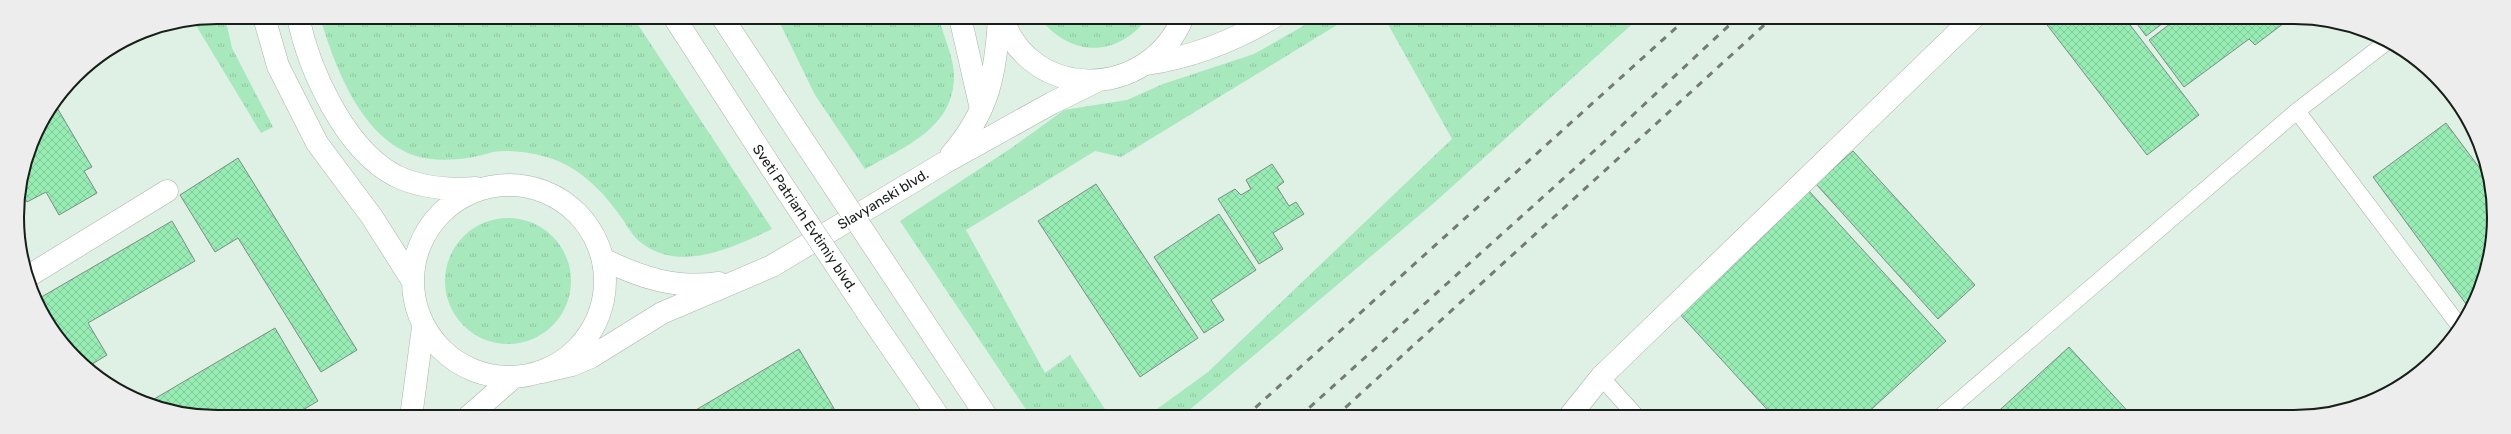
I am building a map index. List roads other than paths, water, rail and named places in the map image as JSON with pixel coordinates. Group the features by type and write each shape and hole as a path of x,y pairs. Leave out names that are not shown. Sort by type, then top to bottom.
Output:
{"main road":[{"path":"266,24 278,66 317,142 372,217 412,280"},
{"path":"300,24 309,57 319,81 360,147 377,163 396,176 423,186 454,190 485,187 525,186 560,199 588,225 600,247 603,259 606,287 604,301 594,327 577,350 542,372"},
{"name":"Sveti Patriarh Evtimiy blvd.","path":"679,24 774,172 934,410"},
{"path":"727,24 982,410"},
{"path":"962,24 982,111"},
{"name":"Slavyanski blvd.","path":"944,163 962,142 982,111 994,71 998,24"},
{"path":"1006,24 1012,37 1022,51 1034,61 1064,76 1097,81 1128,74 1147,64 1157,57 1173,38 1180,24"},
{"path":"1147,64 1177,59 1226,43 1261,24"},
{"path":"1575,410 1601,377 1967,24"},
{"name":"Slavyanski blvd.","path":"514,378 572,365 591,357 662,313 772,266 944,163 1052,103 1097,81"},
{"path":"485,187 460,199 433,221 422,239 415,259 412,280 417,312 423,327 433,342 462,366 479,373 514,378"},
{"path":"33,274 166,192"},
{"name":"Slavyanski blvd.","path":"603,259 640,276 664,283 693,284 738,280"},
{"path":"412,410 423,327"},
{"path":"476,410 514,378"}],"lane":[{"path":"1948,410 2296,111 2383,46"},
{"path":"2296,111 2456,321"},
{"path":"1601,377 1631,410"}],"railway":[{"path":"1253,410 1680,24"},
{"path":"1307,410 1604,142 1730,24"},
{"path":"1343,410 1765,24"}]}
